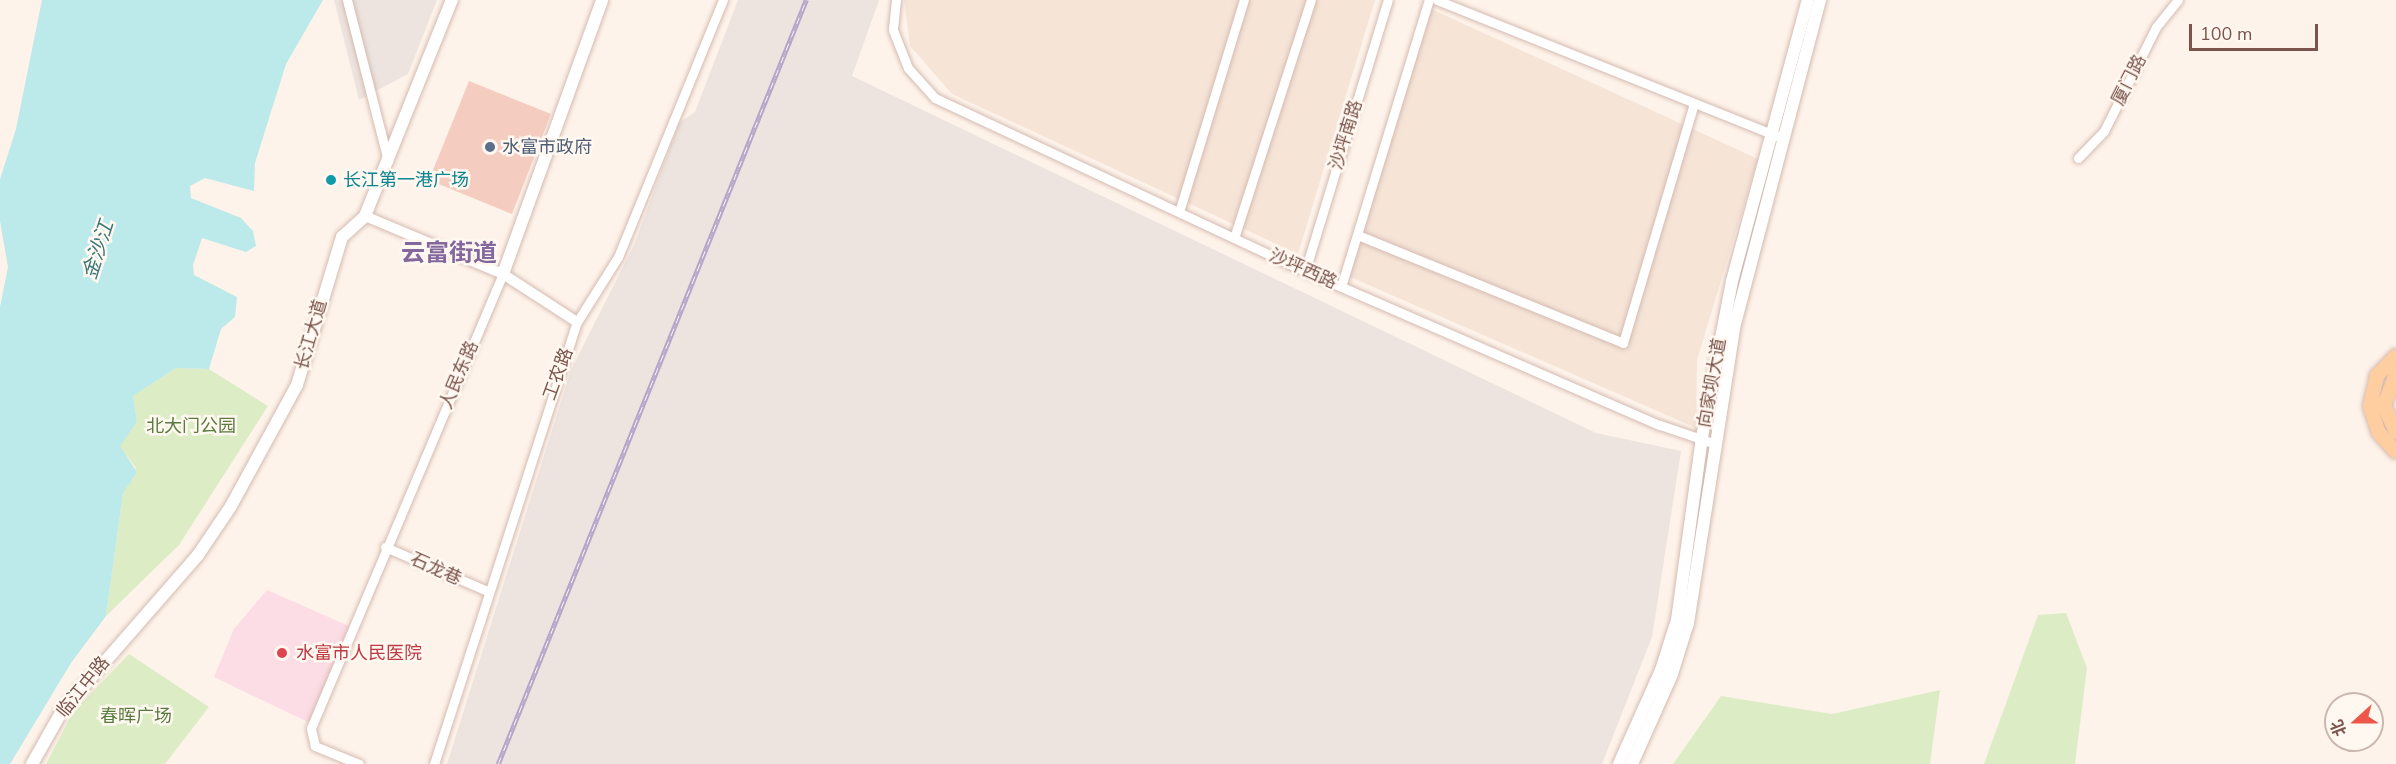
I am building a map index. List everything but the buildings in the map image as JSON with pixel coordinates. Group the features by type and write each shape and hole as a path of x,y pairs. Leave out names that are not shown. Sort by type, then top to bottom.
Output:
{"main road":[{"name":"长江大道","path":"119,643 198,555 231,506 297,385 342,237 365,216 452,0"},
{"name":"人民东路","path":"503,274 602,0"},
{"name":"向家坝大道","path":"1776,136 1808,0"},
{"name":"向家坝大道","path":"1619,764 1654,687 1677,620 1708,441 1732,281 1820,0"},
{"path":"2396,356 2377,376 2370,406 2379,432 2396,452"},
{"path":"2396,374 2385,405 2396,432"},
{"name":"向家坝大道","path":"1632,764 1672,674 1688,622 1708,441"},
{"name":"临江中路","path":"32,764 62,711 119,643"}],"street":[{"path":"347,0 388,161"},
{"name":"工农路","path":"434,764 487,591 577,322 618,257 723,0"},
{"name":"沙坪西路","path":"896,0 893,30 908,68 935,98 1341,287 1708,441"},
{"path":"1179,212 1244,0"},
{"path":"1234,238 1311,0"},
{"name":"沙坪南路","path":"1305,271 1388,0"},
{"path":"1341,287 1429,0"},
{"path":"1437,0 1776,136"},
{"name":"厦门路","path":"2078,158 2104,131 2156,27 2178,0"},
{"path":"1360,236 1623,343 1694,103"},
{"path":"365,216 503,274 577,322"},
{"name":"人民东路","path":"359,764 315,746 311,728 385,547 503,274"},
{"name":"石龙巷","path":"385,547 487,591"}],"shaded area":[{"path":"334,0 437,0 408,74 359,100"},
{"path":"738,0 879,0 852,76 1596,433 1681,451 1652,637 1602,764 447,764 571,370 634,245 679,123 695,112"},
{"path":"904,0 1375,0 1298,254 952,94 910,46"},
{"path":"1429,8 1758,159 1697,360 1696,428 1348,276"},
{"name":"水富市人民医院","path":"267,590 351,627 310,723 214,677 234,629"}],"green space":[{"name":"北大门公园","path":"176,368 209,369 268,406 179,545 106,616 123,493 136,468 119,446 137,422 133,396"},
{"path":"2066,613 2087,668 2075,764 1984,764 2038,615"},
{"name":"春晖广场","path":"129,654 209,707 165,764 46,764 73,712"},
{"path":"1940,690 1930,764 1673,764 1721,696 1832,714"}],"water":[{"name":"金沙江","path":"42,0 323,0 286,64 255,163 254,191 205,178 190,186 191,198 241,218 253,231 256,246 246,252 202,238 193,265 194,275 237,297 235,317 221,329 209,369 176,368 133,396 137,422 120,446 137,472 123,493 106,616 71,663 10,764 0,764 0,307 8,267 0,221 0,179 16,129"}],"railway":[{"path":"498,764 806,0"}],"place":[{"name":"水富市政府","path":"490,147"},
{"name":"长江第一港广场","path":"331,180"},
{"name":"水富市人民医院","path":"282,653"}],"district":[{"name":"云富街道","path":"449,254"}]}
